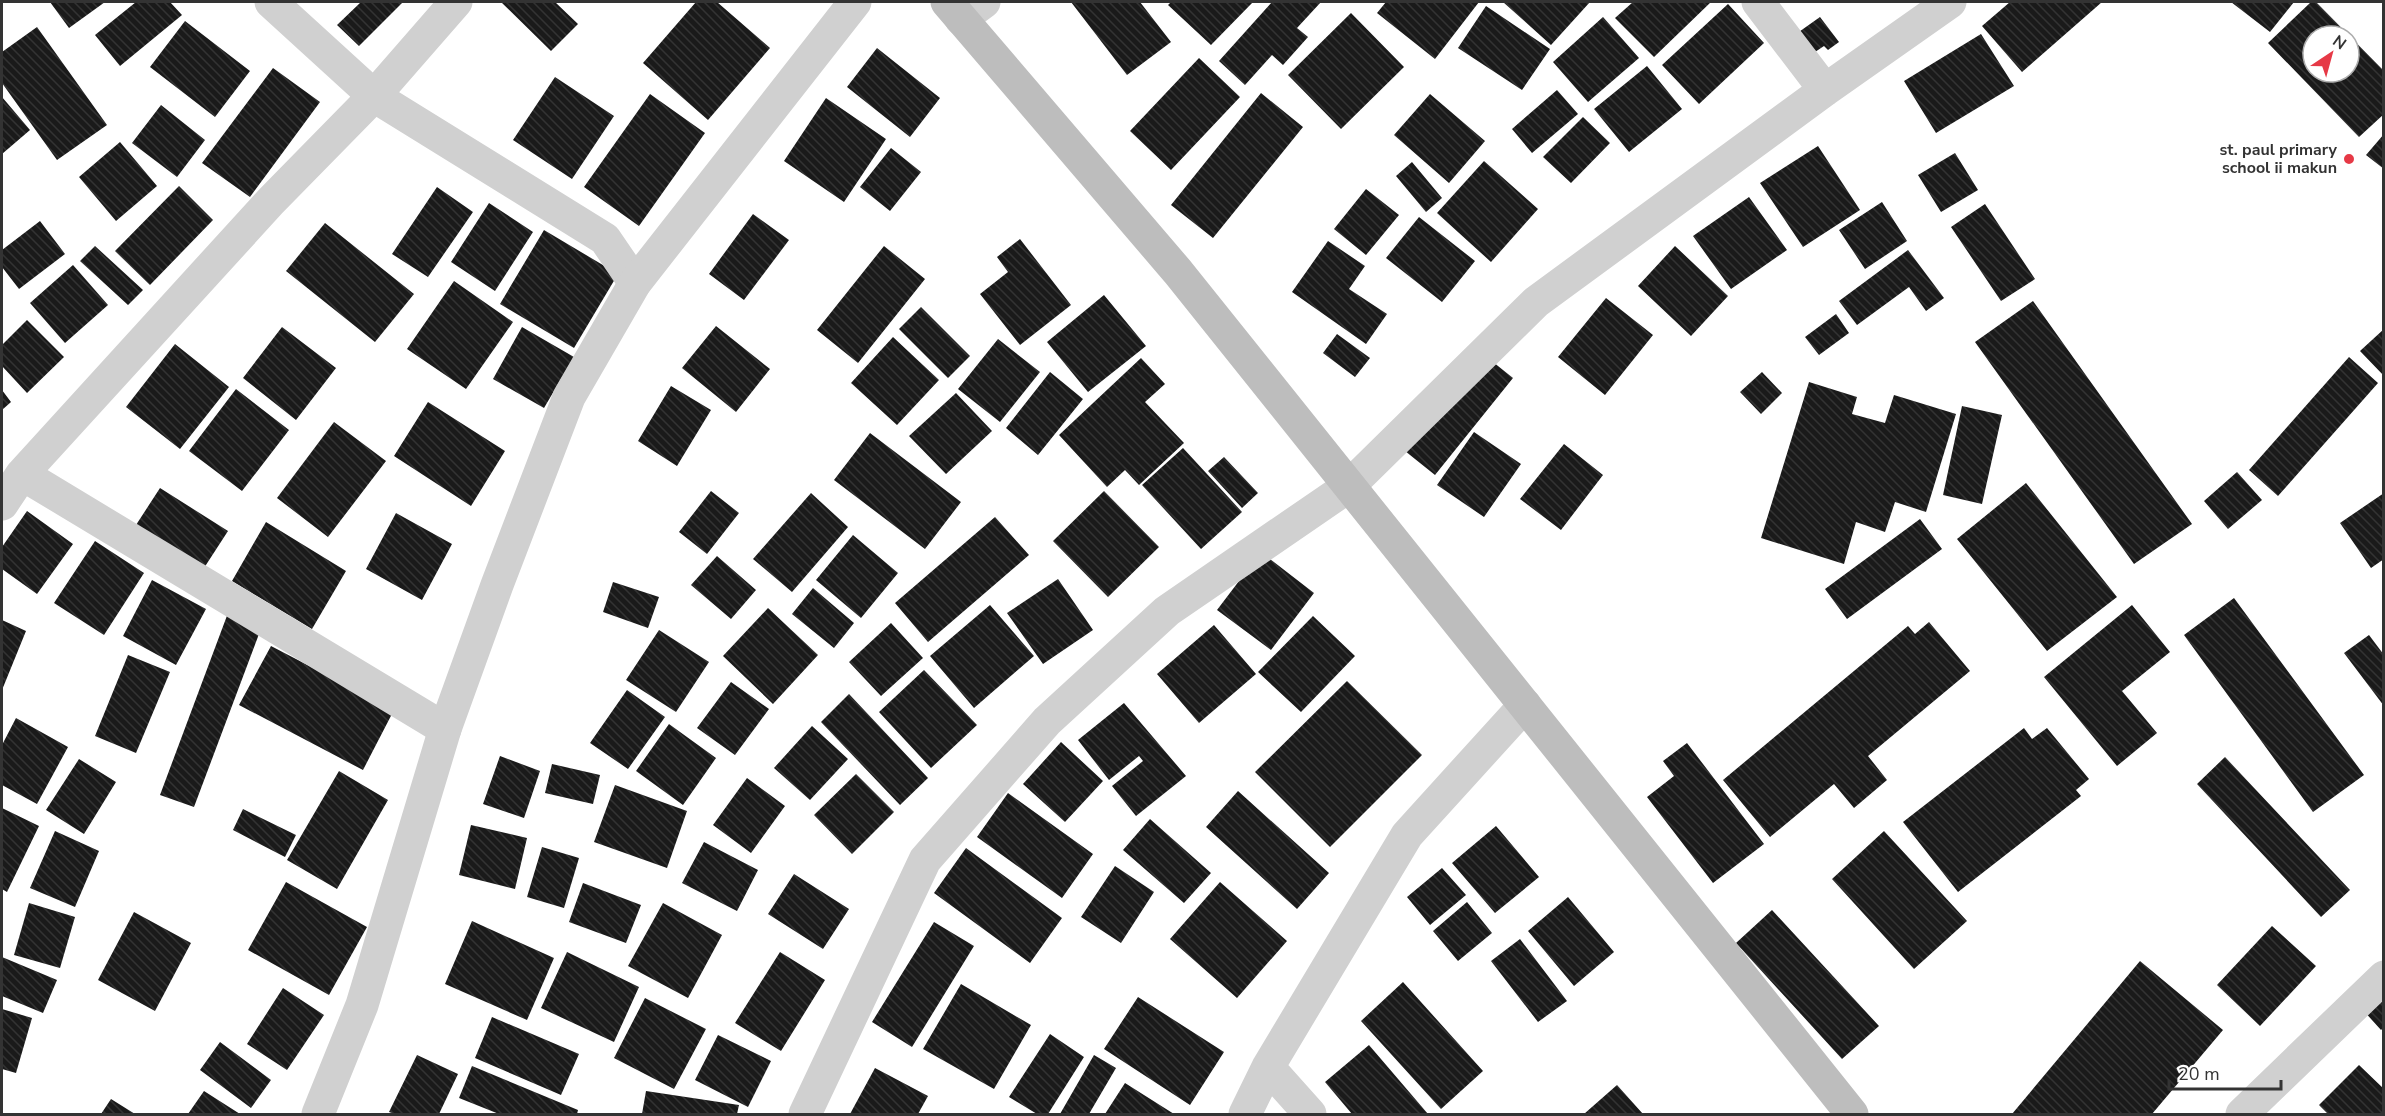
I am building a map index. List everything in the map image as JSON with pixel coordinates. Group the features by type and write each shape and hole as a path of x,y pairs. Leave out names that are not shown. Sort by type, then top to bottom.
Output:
{"main road":[{"path":"964,7 1852,1114"}],"street":[{"path":"271,2 374,96 605,239 635,283"},
{"path":"2,504 21,474 271,201 374,96 456,2"},
{"path":"318,1114 362,1005 445,729 569,397 635,283 855,2"},
{"path":"1758,2 1825,90"},
{"path":"805,1114 925,860 1047,721 1167,611 1349,486 1536,302 1825,90 1950,2"},
{"path":"21,474 445,729"},
{"path":"1245,1114 1268,1067 1407,835 1525,705"},
{"path":"2242,1114 2384,977"},
{"path":"1268,1067 1310,1114"}],"building":[{"path":"50,2 105,2 69,28"},
{"path":"136,2 170,2 182,15 120,66 95,35"},
{"path":"361,2 403,2 359,46 337,25"},
{"path":"501,2 555,2 578,24 551,51"},
{"path":"696,2 717,2 770,48 708,120 643,63"},
{"path":"1071,2 1140,2 1171,42 1127,75"},
{"path":"1171,2 1253,2 1211,45 1168,5"},
{"path":"1272,2 1321,2 1297,28 1308,37 1283,65 1272,55 1245,85 1219,61"},
{"path":"1386,2 1479,2 1435,59 1377,13"},
{"path":"1503,2 1590,2 1551,45"},
{"path":"1633,2 1711,2 1654,57 1615,18"},
{"path":"2010,2 2102,2 2022,72 1982,26"},
{"path":"2231,2 2294,2 2270,32"},
{"path":"2311,2 2316,2 2338,24 2301,24 2301,77 2268,43"},
{"path":"1728,4 1764,43 1699,104 1662,65"},
{"path":"1486,6 1550,49 1522,90 1458,48"},
{"path":"1351,13 1404,67 1341,129 1288,75"},
{"path":"1603,17 1639,58 1588,102 1553,62"},
{"path":"1820,17 1839,42 1828,50 1824,46 1812,54 1796,34"},
{"path":"185,21 250,71 215,117 150,67"},
{"path":"37,27 107,125 57,160 2,83 2,52"},
{"path":"1981,34 2014,86 1936,133 1904,81"},
{"path":"877,48 940,98 910,137 847,87"},
{"path":"2361,48 2384,71 2384,114 2359,137 2308,84 2361,84"},
{"path":"1199,58 1240,97 1171,170 1130,131"},
{"path":"1647,66 1682,109 1629,152 1594,109"},
{"path":"273,68 320,102 250,197 202,163"},
{"path":"555,77 614,116 572,179 513,140"},
{"path":"1557,90 1578,114 1532,153 1512,129"},
{"path":"1261,93 1303,127 1213,238 1171,205"},
{"path":"650,94 705,133 639,226 584,187"},
{"path":"1430,94 1485,141 1449,183 1394,135"},
{"path":"2,97 30,130 2,154"},
{"path":"826,98 886,139 844,202 784,161"},
{"path":"161,105 205,140 177,177 132,143"},
{"path":"1583,117 1610,143 1571,183 1543,157"},
{"path":"2384,134 2384,169 2366,155"},
{"path":"120,142 157,186 116,221 79,177"},
{"path":"1818,146 1860,210 1803,247 1760,183"},
{"path":"891,148 921,172 890,211 860,187"},
{"path":"1955,153 1978,190 1941,212 1918,175"},
{"path":"1484,161 1538,209 1491,262 1437,213"},
{"path":"1412,162 1442,198 1426,212 1396,176"},
{"path":"179,186 213,220 150,285 115,251"},
{"path":"437,187 473,212 428,277 392,254"},
{"path":"1366,189 1399,215 1366,255 1334,229"},
{"path":"1749,197 1787,250 1731,289 1693,236"},
{"path":"1882,202 1907,241 1865,269 1839,230"},
{"path":"489,203 533,232 495,291 451,262"},
{"path":"1985,204 2035,279 2001,301 1951,227"},
{"path":"753,214 789,240 744,300 709,274"},
{"path":"1419,217 1475,261 1442,302 1386,258"},
{"path":"40,221 65,254 19,289 2,267 2,250"},
{"path":"325,223 414,294 375,342 286,271"},
{"path":"544,230 618,274 574,348 500,304"},
{"path":"1020,239 1071,305 1020,345 980,294 1008,272 997,257"},
{"path":"1328,241 1365,266 1349,289 1387,314 1366,344 1292,292"},
{"path":"95,246 143,290 128,305 80,261"},
{"path":"884,246 925,279 858,363 817,330"},
{"path":"1675,246 1728,296 1691,336 1638,286"},
{"path":"1908,250 1944,298 1926,311 1909,287 1857,325 1839,301"},
{"path":"73,265 108,305 65,343 30,303"},
{"path":"454,281 513,322 466,389 407,349"},
{"path":"1104,295 1146,346 1088,392 1047,342"},
{"path":"1606,298 1653,335 1605,395 1558,357"},
{"path":"2033,301 2192,524 2134,564 1975,342"},
{"path":"921,307 970,356 948,378 899,329"},
{"path":"1836,314 1849,333 1819,355 1805,337"},
{"path":"27,320 64,357 27,393 2,366 2,345"},
{"path":"716,326 770,369 736,412 682,368"},
{"path":"282,327 336,368 296,420 243,378"},
{"path":"522,327 574,357 544,408 493,379"},
{"path":"2384,329 2384,376 2360,351"},
{"path":"1337,334 1370,358 1355,377 1323,353"},
{"path":"893,337 939,380 897,425 851,383"},
{"path":"998,339 1040,372 1000,422 958,389"},
{"path":"175,344 229,387 180,449 126,407"},
{"path":"1483,354 1513,378 1435,475 1405,451"},
{"path":"2349,357 2378,383 2278,496 2249,470"},
{"path":"1141,358 1165,384 1145,402 1184,443 1139,485 1125,470 1107,487 1059,435"},
{"path":"1050,372 1083,399 1038,455 1006,428"},
{"path":"1762,372 1782,393 1761,414 1740,392"},
{"path":"1809,382 1857,397 1852,414 1885,423 1894,395 1956,414 1926,512 1895,502 1885,532 1856,522 1844,564 1761,538"},
{"path":"671,386 711,410 677,466 638,441"},
{"path":"236,389 289,430 242,491 189,451"},
{"path":"2,390 11,402 2,410"},
{"path":"956,393 992,431 946,474 909,436"},
{"path":"428,402 505,451 471,506 394,456"},
{"path":"1962,406 2002,415 1982,504 1943,495"},
{"path":"334,422 386,461 328,537 277,498"},
{"path":"1474,432 1521,464 1484,517 1437,485"},
{"path":"870,433 961,502 925,549 834,480"},
{"path":"1564,444 1603,475 1561,530 1520,499"},
{"path":"1183,448 1242,512 1201,549 1142,485"},
{"path":"1224,457 1258,493 1242,508 1208,471"},
{"path":"2237,472 2262,500 2228,529 2204,501"},
{"path":"2026,483 2117,597 2047,651 1957,539"},
{"path":"160,488 228,531 204,568 136,525"},
{"path":"711,491 739,513 707,554 679,532"},
{"path":"1104,491 1159,547 1108,597 1053,541"},
{"path":"811,493 848,527 792,592 753,559"},
{"path":"2384,493 2384,559 2371,568 2340,523"},
{"path":"27,511 73,544 37,594 2,569 2,547"},
{"path":"396,513 452,544 422,600 366,569"},
{"path":"995,517 1029,555 928,642 895,603"},
{"path":"1920,519 1942,549 1847,619 1825,589"},
{"path":"266,522 346,571 312,629 232,581"},
{"path":"853,535 898,573 861,618 816,580"},
{"path":"95,541 144,573 104,635 54,603"},
{"path":"1261,552 1314,593 1271,650 1217,610"},
{"path":"717,556 756,590 731,619 691,585"},
{"path":"1058,579 1093,630 1043,664 1007,613"},
{"path":"152,580 206,609 176,665 123,636"},
{"path":"613,582 659,597 648,628 603,612"},
{"path":"813,588 854,623 834,648 792,614"},
{"path":"2234,598 2364,775 2313,812 2184,635"},
{"path":"990,605 1034,656 974,708 930,656"},
{"path":"2132,605 2170,652 2122,691 2157,733 2117,766 2044,677"},
{"path":"768,608 818,655 773,704 723,656"},
{"path":"228,613 262,626 194,807 160,795"},
{"path":"1313,616 1355,656 1301,712 1258,672"},
{"path":"2,620 26,631 2,690"},
{"path":"1929,622 1970,671 1868,756 1887,780 1854,808 1834,784 1770,837 1723,780 1908,626 1915,634"},
{"path":"891,623 923,658 881,696 849,662"},
{"path":"1214,625 1256,674 1199,723 1157,674"},
{"path":"659,630 709,662 676,712 626,680"},
{"path":"2369,635 2384,655 2384,706 2344,653"},
{"path":"271,646 394,710 363,770 239,705"},
{"path":"128,655 170,672 136,753 95,736"},
{"path":"924,670 977,725 931,768 879,712"},
{"path":"1347,681 1422,755 1330,847 1255,772"},
{"path":"731,682 769,709 735,755 697,728"},
{"path":"627,690 665,717 628,769 590,743"},
{"path":"849,694 928,778 900,805 821,722"},
{"path":"1124,703 1186,776 1136,816 1112,786 1143,761 1139,756 1109,780 1078,740"},
{"path":"16,718 68,747 37,804 2,785 2,745"},
{"path":"669,724 716,758 683,805 636,771"},
{"path":"812,726 848,759 810,800 774,768"},
{"path":"2024,728 2032,739 2047,728 2089,779 2076,790 2081,796 1958,892 1903,822"},
{"path":"1061,742 1103,781 1065,822 1023,784"},
{"path":"1687,743 1764,844 1713,883 1647,797 1674,776 1663,761"},
{"path":"500,756 540,771 524,818 483,804"},
{"path":"2225,757 2350,890 2321,917 2197,784"},
{"path":"79,759 116,782 84,834 46,810"},
{"path":"552,764 600,775 593,804 545,793"},
{"path":"339,771 388,800 337,889 287,860"},
{"path":"856,774 894,812 852,854 814,815"},
{"path":"747,778 785,806 751,853 713,825"},
{"path":"615,785 687,811 667,868 594,842"},
{"path":"1238,791 1329,873 1297,909 1206,827"},
{"path":"1008,793 1093,854 1062,898 977,837"},
{"path":"2,808 39,826 7,892 2,889"},
{"path":"243,809 296,835 285,857 233,830"},
{"path":"1150,819 1211,873 1184,903 1123,850"},
{"path":"471,825 527,838 515,889 459,875"},
{"path":"1496,826 1539,877 1495,913 1452,863"},
{"path":"55,831 99,851 75,907 30,888"},
{"path":"1884,831 1967,921 1914,969 1832,879"},
{"path":"704,842 758,870 737,911 682,883"},
{"path":"542,847 579,858 564,908 527,897"},
{"path":"966,848 1062,918 1030,963 934,893"},
{"path":"1115,866 1154,892 1121,943 1081,917"},
{"path":"1442,868 1466,895 1430,925 1407,897"},
{"path":"794,874 849,909 823,949 768,914"},
{"path":"286,882 367,927 329,995 248,950"},
{"path":"1220,882 1287,941 1237,998 1170,939"},
{"path":"583,883 641,905 626,943 569,922"},
{"path":"1568,897 1614,952 1574,986 1528,931"},
{"path":"1467,902 1492,933 1458,961 1433,931"},
{"path":"29,903 75,917 60,968 14,955"},
{"path":"663,903 722,935 688,998 628,966"},
{"path":"1772,910 1879,1026 1842,1059 1736,943"},
{"path":"134,912 191,943 155,1011 98,980"},
{"path":"472,921 554,958 527,1020 445,984"},
{"path":"934,922 974,946 912,1047 872,1022"},
{"path":"2272,926 2316,966 2260,1026 2217,985"},
{"path":"1520,939 1567,1001 1538,1022 1491,961"},
{"path":"567,952 639,987 614,1042 541,1008"},
{"path":"780,952 825,980 781,1051 735,1023"},
{"path":"2,957 57,980 43,1013 2,996"},
{"path":"2140,961 2223,1030 2152,1114 2012,1114"},
{"path":"1403,982 1483,1071 1441,1109 1361,1021"},
{"path":"961,984 1031,1025 994,1089 923,1049"},
{"path":"283,988 324,1015 287,1070 247,1044"},
{"path":"2384,988 2384,1027 2381,1030 2362,1009"},
{"path":"1138,997 1224,1052 1190,1105 1104,1049"},
{"path":"645,998 706,1029 674,1089 614,1058"},
{"path":"2,1009 32,1018 16,1073 2,1069"},
{"path":"492,1017 579,1054 561,1095 475,1058"},
{"path":"1050,1034 1084,1057 1048,1114 1037,1114 1009,1097"},
{"path":"718,1035 771,1061 748,1107 695,1080"},
{"path":"220,1042 271,1080 251,1108 200,1070"},
{"path":"1369,1045 1428,1114 1352,1114 1325,1082"},
{"path":"417,1055 458,1074 439,1114 389,1112"},
{"path":"1094,1055 1116,1068 1089,1114 1060,1114"},
{"path":"2359,1065 2384,1089 2384,1114 2328,1114 2319,1105"},
{"path":"472,1066 578,1110 577,1114 499,1114 459,1098"},
{"path":"875,1068 928,1096 918,1114 850,1114"},
{"path":"1125,1083 1174,1114 1105,1114"},
{"path":"1617,1085 1643,1114 1584,1114"},
{"path":"204,1091 240,1114 188,1114"},
{"path":"646,1091 739,1105 737,1114 642,1114"},
{"path":"111,1099 135,1114 101,1114"}],"place":[{"name":"st. paul primary school ii makun","path":"2349,159"}]}
